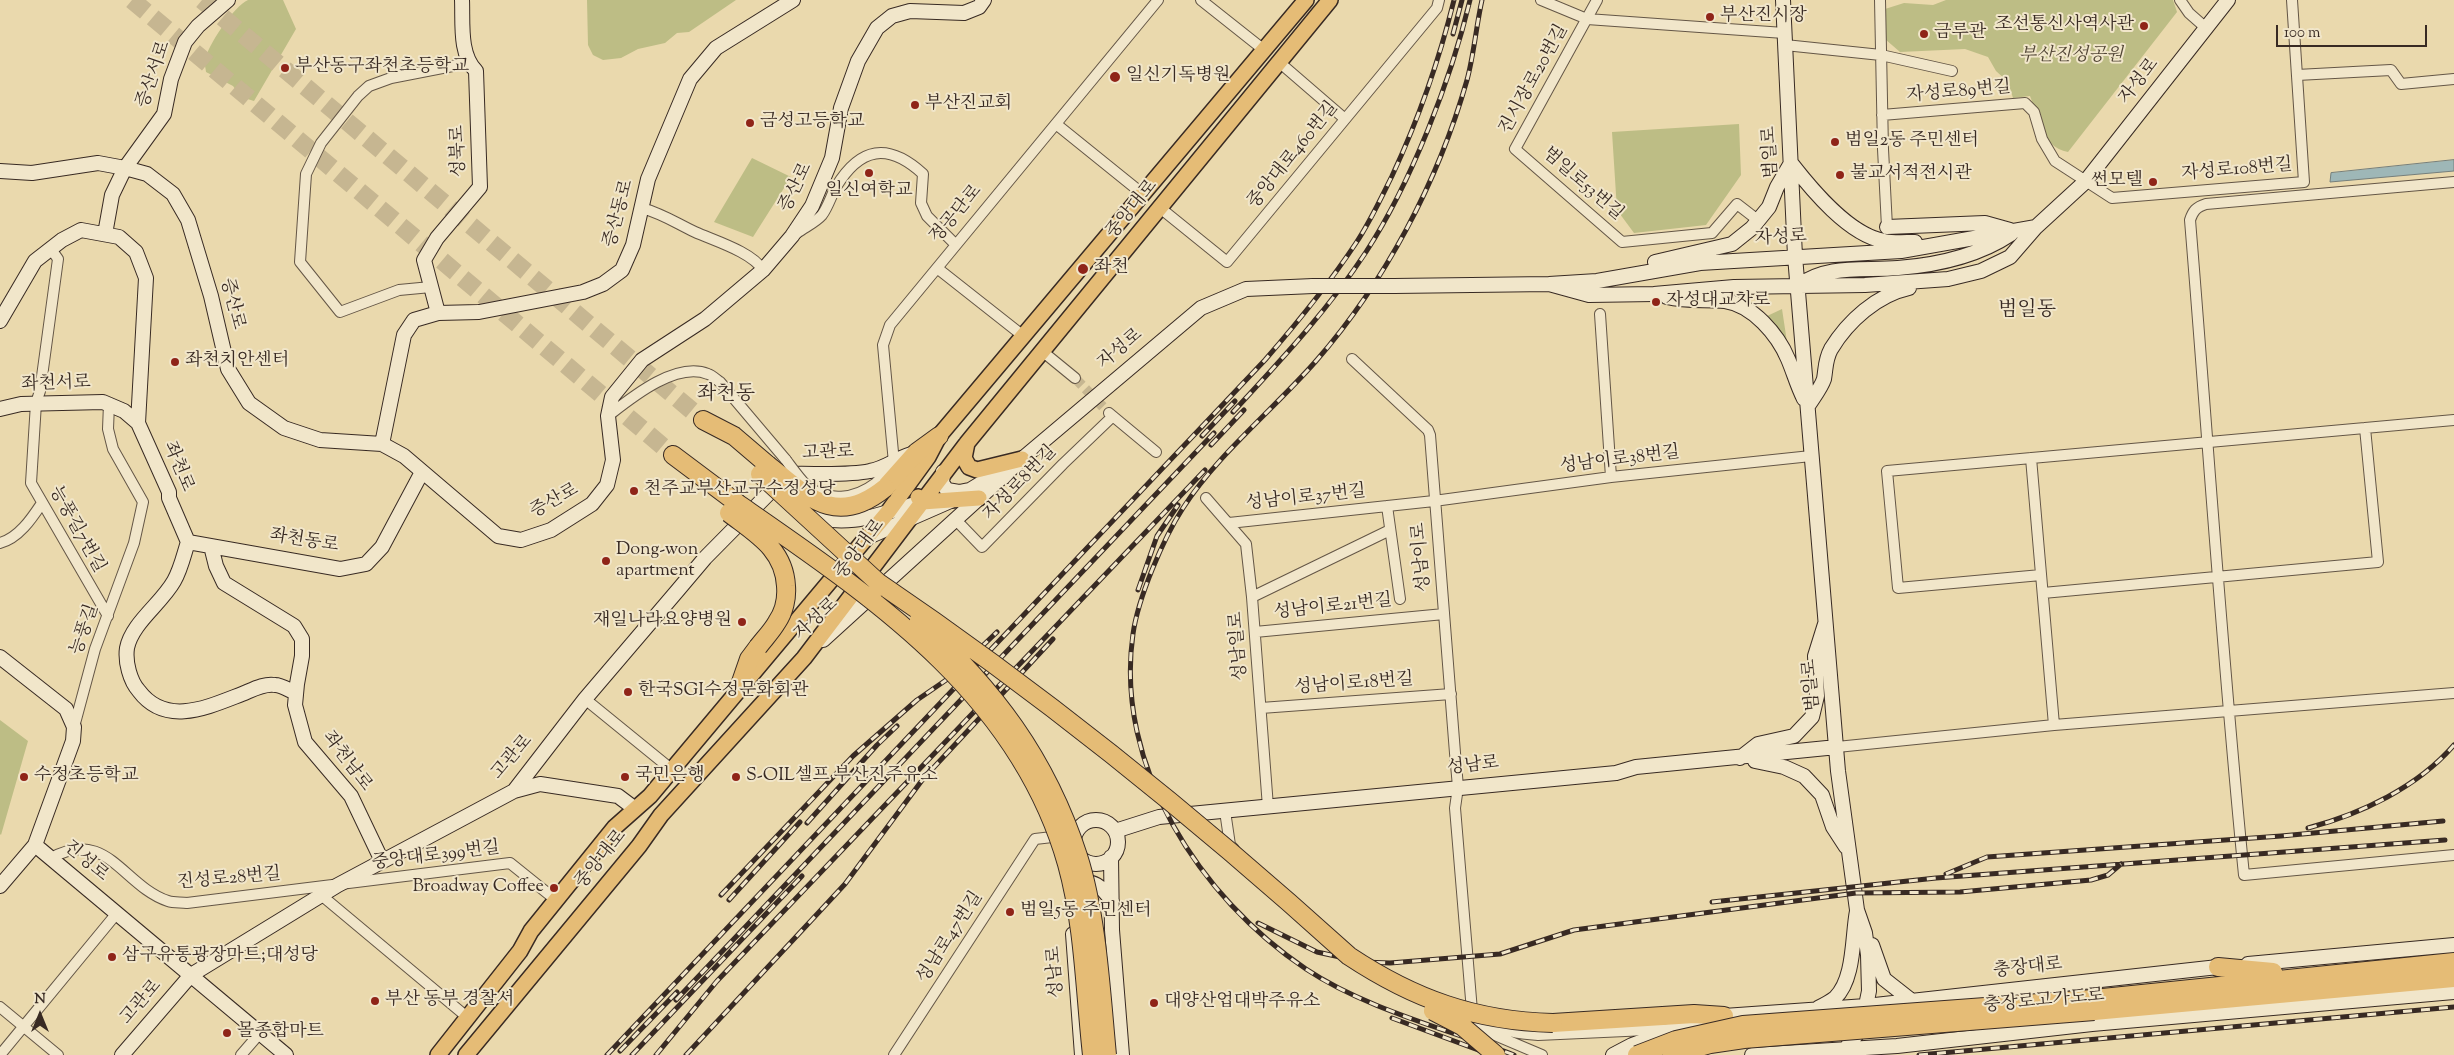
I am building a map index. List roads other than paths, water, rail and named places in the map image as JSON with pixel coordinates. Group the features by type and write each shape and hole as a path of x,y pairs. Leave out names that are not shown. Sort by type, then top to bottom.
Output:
{"highway":[{"path":"703,420 764,469 821,504 850,505 868,501 880,485 939,436"},
{"path":"678,459 733,508 775,552 783,565 786,591 784,606 778,622 749,659 740,686"},
{"path":"764,469 981,682 1024,738 1044,774 1064,817 1085,881 1102,1003 1106,1055"},
{"path":"733,508 831,569 884,610 946,664 977,697 1018,755 1037,789 1066,862 1076,911 1092,1055"},
{"path":"876,581 950,631 1132,770 1233,854 1350,956 1389,981 1429,1000 1460,1011 1491,1018 1553,1023 1694,1014 1724,1016"},
{"path":"1233,854 1281,907 1357,973 1462,1026 1496,1055"},
{"name":"충장로고가도로","path":"1637,1055 1676,1040 1743,1025 2351,989 2454,962"},
{"path":"2218,967 2310,975"},
{"name":"충장로고가도로","path":"1672,1055 1710,1044 1744,1038 2093,1005 2310,975 2454,978"},
{"path":"2224,1012 2351,989"}],"main road":[{"name":"증산서로","path":"125,168 164,114 171,79 185,42 198,26 228,0"},
{"name":"성북로","path":"438,313 424,260 437,238 480,188 476,71 468,64 464,47 462,0"},
{"name":"증산동로","path":"382,444 404,335 414,320 438,313 479,312 583,292 603,284 622,270 633,245 648,179 690,79 716,48 793,0"},
{"name":"증산로","path":"0,171 32,173 98,164 147,174 173,194 188,220 211,296 228,369 249,403 284,428 320,440 382,444 404,456 498,536 521,540 551,530 584,510 592,504 607,485 613,460 608,416 612,397 642,360 705,318 763,270 792,236 812,206 832,158 841,108 858,61 874,31 892,16 910,11 964,14 979,7 984,0"},
{"name":"중앙대로","path":"438,1055 520,951 526,938 615,827 634,808 650,796 740,686 798,620 888,512 928,457 939,436 1022,335 1079,272 1306,0"},
{"name":"중앙대로","path":"466,1055 639,846 661,815 804,658 966,443 1330,0"},
{"name":"범일로","path":"1783,0 1795,256 1811,456 1837,747 1857,910"},
{"name":"자성로","path":"1549,284 1589,294 1654,294 1734,288 1921,281 1948,279 1981,271 2010,257 2036,227 2085,182 2228,0"},
{"path":"1597,281 1636,266 1732,244 1759,221 1769,207 1777,187 1791,163 1833,210 1862,233 1884,241 1942,245"},
{"path":"106,234 112,195 125,168"},
{"path":"1887,227 1986,223 2015,232"},
{"name":"자성로","path":"804,658 955,519 976,494 1022,459 1201,308 1246,289 1313,286 1549,284 1597,281 1700,263 1901,251 2036,227"},
{"name":"좌천로","path":"0,321 35,262 51,249 81,230 118,237 136,252 146,278 138,423 169,492 169,498 188,542"},
{"name":"자성로","path":"1798,286 1809,278 1825,272 1899,268 1952,260 1992,247 2015,232"},
{"path":"1070,316 1046,330 1042,327 1070,289 1079,272"},
{"path":"1808,406 1824,380 1825,363 1831,349 1851,325 1876,300 1893,292 1912,288 1921,281"},
{"path":"1654,294 1684,301 1726,301 1745,308 1759,318 1780,344 1789,360 1793,378 1808,406"},
{"name":"좌천서로","path":"0,409 21,404 103,402 124,411 138,423"},
{"path":"966,443 964,458 969,467 977,470 1022,459"},
{"path":"894,463 905,455 918,452"},
{"name":"고관로","path":"122,1055 191,975 338,885 514,791 585,699 705,558 766,494 788,474 869,472 894,463"},
{"name":"좌천동로","path":"188,542 340,569 366,564 382,547 422,472"},
{"path":"943,472 942,484 947,490 976,494"},
{"path":"912,479 915,493 922,502"},
{"path":"766,494 821,520 851,522 922,502 955,499 976,494"},
{"path":"866,538 955,499"},
{"path":"188,542 175,579 159,602 132,631 126,650 129,670 135,687 146,700 159,709 174,712 200,708 260,687 275,685 296,693"},
{"name":"좌천남로","path":"211,546 216,566 224,583 294,626 302,639 302,656 295,705 305,742 351,796 382,861"},
{"path":"1739,758 1758,744 1794,736 1812,717 1817,696 1814,656 1827,619"},
{"path":"0,657 66,710 74,727"},
{"name":"진성로","path":"74,727 73,741 35,844 286,1055"},
{"name":"성남로","path":"1115,831 1159,817 1616,773 1636,766 1739,758 1837,747"},
{"path":"1739,758 1784,767 1804,776 1822,795 1833,827 1849,852"},
{"name":"중앙대로","path":"514,791 540,784 618,796 634,808"},
{"path":"1111,858 1105,862 1091,863 1079,856 1075,850 1075,835 1078,829 1090,821 1104,822 1115,831 1117,845 1111,858 1112,901 1122,1055"},
{"path":"2,878 35,844"},
{"name":"성남로","path":"1079,856 1073,885 1073,942 1082,1055"},
{"path":"1073,885 1081,882 1096,883 1103,888 1112,901"},
{"path":"1857,910 1865,933 1875,949 1884,979 1912,1001"},
{"path":"1817,1010 1836,997 1844,984 1850,968 1852,935 1857,910"},
{"path":"1846,1048 1857,1034 1866,1006 1869,985 1865,933"},
{"name":"충장대로","path":"1613,1055 1632,1045 1676,1029 1724,1016 1889,1004 2218,967 2454,945"},
{"path":"1752,1055 1897,1046 2092,1024 2454,992"},
{"path":"1889,1004 1886,1008 1885,1023 1897,1046"}],"street":[{"name":"정공단로","path":"894,463 883,344 890,325 1158,0"},
{"path":"1200,0 1264,50"},
{"name":"중앙대로460번길","path":"1159,207 1227,262 1437,8 1439,0"},
{"path":"1541,0 1587,19 1784,39 1881,55 1952,71"},
{"name":"진시장로20번길","path":"1515,149 1597,0"},
{"path":"1880,0 1882,115 1887,227"},
{"path":"2180,0 2189,14 2206,28"},
{"name":"자성로108번길","path":"2085,182 2112,198 2304,182 2292,0"},
{"path":"1279,62 1345,119"},
{"path":"431,287 399,290 340,312 300,262 306,174 321,142 358,96 369,86 391,78 468,64"},
{"path":"2296,75 2391,70 2401,84 2454,79"},
{"name":"자성로89번길","path":"1882,115 2025,103 2034,112 2042,139 2055,161 2085,182"},
{"name":"중앙대로","path":"1056,124 1144,194"},
{"name":"범일로53번길","path":"1515,149 1622,242 1712,233 1736,204 1759,221"},
{"path":"792,236 822,215 836,188 856,162 868,154 879,152 909,162 923,174 922,203 927,216 956,245"},
{"path":"2454,182 2206,204 2198,207 2193,212 2190,220 2220,577 2228,711 2244,875 2454,854"},
{"path":"642,208 665,215 693,231 727,246 758,263 763,270"},
{"name":"능풍길7번길","path":"51,249 58,260 40,391 36,403 31,483 108,616"},
{"path":"937,268 1022,335"},
{"path":"1600,314 1611,477"},
{"path":"1042,351 1075,378"},
{"name":"성남이로","path":"1352,359 1428,430 1451,694 1458,787 1455,808 1472,1012"},
{"path":"608,416 639,392 671,375 690,372 707,373 720,382 806,485 824,496 847,497 880,485 894,463"},
{"name":"능풍길","path":"74,727 95,649 134,542 143,502 113,449 108,429 109,404"},
{"name":"자성로8번길","path":"955,519 982,547 1110,414 1156,452"},
{"path":"2041,575 1898,588 1887,471 2454,420"},
{"path":"2042,593 2378,562 2366,428"},
{"name":"성남이로38번길","path":"1434,501 1611,477 1811,456"},
{"path":"2030,458 2054,725"},
{"name":"성남일로","path":"1206,498 1246,544 1255,632 1268,807"},
{"name":"성남이로37번길","path":"1229,523 1434,501"},
{"path":"0,543 8,541 28,523 42,503"},
{"name":"성남이로37번길","path":"1387,506 1400,599"},
{"path":"1252,597 1390,530"},
{"name":"성남이로21번길","path":"1255,632 1444,614"},
{"path":"1837,747 2054,725 2454,693"},
{"name":"성남이로18번길","path":"1261,708 1451,694"},
{"path":"585,699 671,769"},
{"path":"1225,811 1230,845 1339,944 1377,972 1415,991 1472,1012 1502,1030 1517,1034 1538,1035 1676,1029"},
{"path":"1203,813 1206,835 1344,959 1411,999 1542,1055"},
{"name":"성남로47번길","path":"894,1055 1035,839 1075,835"},
{"name":"진성로28번길","path":"51,858 74,848 88,848 102,854 153,893 169,901 187,903 338,885"},
{"name":"중앙대로399번길","path":"338,885 510,863 556,900"},
{"path":"321,895 467,1017"},
{"path":"0,1055 117,913"},
{"path":"0,1007 58,1055"},
{"path":"241,1055 260,1033"}],"water":[{"path":"2454,160 2454,171 2330,182 2331,173"}],"tunnel":[{"path":"132,0 673,455"},
{"path":"202,0 703,420"},
{"path":"1075,378 1108,412"}],"railway":[{"path":"607,1055 1265,360 1301,318 1356,243 1392,176 1428,89 1454,0"},
{"path":"1453,34 1462,0"},
{"path":"1233,412 1320,315 1366,252 1383,225 1414,163 1441,97 1470,0"},
{"path":"1482,0 1467,80 1441,156 1425,193 1386,264 1365,298 1341,330 1300,379 1212,469 1175,521 1160,552 1140,603 1133,634 1131,683 1137,732 1151,779 1173,824 1200,867 1232,905 1267,940 1306,969 1354,996 1514,1055"},
{"path":"1202,436 1235,401"},
{"path":"1211,445 1244,410"},
{"path":"676,1000 1214,433"},
{"path":"656,1055 717,981 1205,470"},
{"path":"1138,590 1157,536 1178,505"},
{"path":"721,895 853,756 917,700 949,678 997,632"},
{"path":"686,1055 845,884 923,779 1053,639"},
{"path":"807,823 877,745 897,726"},
{"path":"2308,828 2348,815 2387,797 2423,774 2454,745"},
{"path":"1946,874 1987,857 2281,836 2443,821"},
{"path":"729,900 800,822"},
{"path":"1712,902 1936,878 2445,840"},
{"path":"1258,923 1317,952 1363,962 1390,963 1500,954 1574,930 1856,893 1960,892 2091,880 2108,875 2121,864"},
{"path":"632,1055 802,876"},
{"path":"620,1051 677,992"},
{"path":"1919,1055 2454,1007"},
{"path":"1392,1018 1492,1055"}],"place":[{"name":"부산진시장","path":"1710,17"},
{"name":"조선통신사역사관","path":"2144,26"},
{"name":"금루관","path":"1924,34"},
{"name":"부산동구좌천초등학교","path":"285,68"},
{"name":"일신기독병원","path":"1115,77"},
{"name":"부산진교회","path":"915,105"},
{"name":"금성고등학교","path":"750,123"},
{"name":"범일2동 주민센터","path":"1835,142"},
{"name":"일신여학교","path":"869,173"},
{"name":"불교서적전시관","path":"1840,175"},
{"name":"썬모텔","path":"2153,182"},
{"name":"좌천","path":"1083,269"},
{"name":"자성대교차로","path":"1656,302"},
{"name":"좌천치안센터","path":"175,362"},
{"name":"천주교부산교구수정성당","path":"634,491"},
{"name":"Dong-won apartment","path":"606,561"},
{"name":"재일나라요양병원","path":"742,622"},
{"name":"한국SGI수정문화회관","path":"628,692"},
{"name":"수정초등학교","path":"24,777"},
{"name":"국민은행","path":"625,777"},
{"name":"S-OIL셀프 부산진주유소","path":"736,777"},
{"name":"Broadway Coffee","path":"554,888"},
{"name":"범일5동 주민센터","path":"1010,912"},
{"name":"삼구유통광장마트;대성당","path":"112,957"},
{"name":"부산 동부 경찰서","path":"375,1001"},
{"name":"대양산업대박주유소","path":"1154,1003"},
{"name":"몰종합마트","path":"227,1033"}],"district":[{"name":"범일동","path":"2027,312"},
{"name":"좌천동","path":"726,396"}],"park label":[{"name":"부산진성공원","path":"2071,57"}]}
